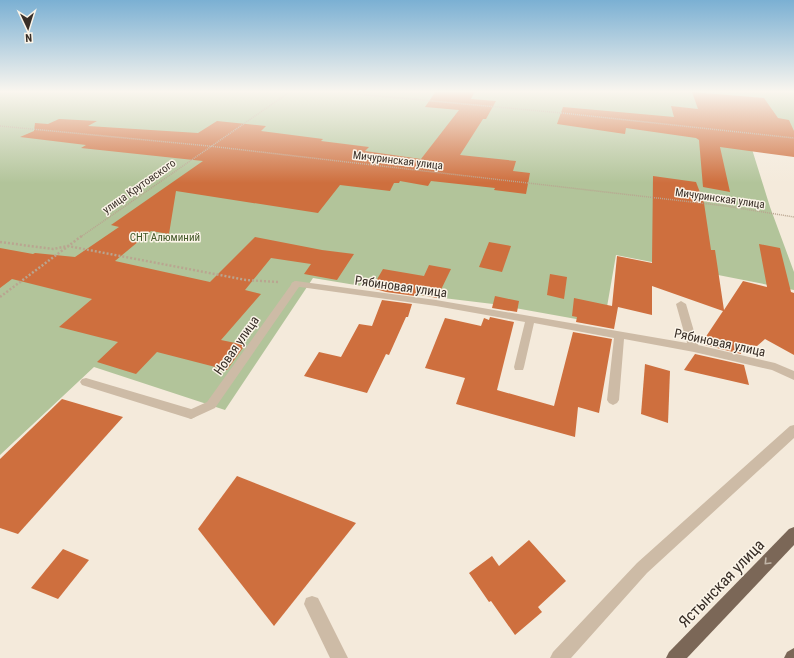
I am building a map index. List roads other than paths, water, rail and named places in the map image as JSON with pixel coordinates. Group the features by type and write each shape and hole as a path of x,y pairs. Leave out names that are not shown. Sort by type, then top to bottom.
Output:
{"main road":[{"name":"Ястынская улица","path":"675,658 794,534"}],"street":[{"name":"Рябиновая улица","path":"296,284 436,303 619,334 694,348 775,367 794,376"},
{"name":"Новая улица","path":"86,382 191,414 211,405 296,284"},
{"path":"681,304 694,348"},
{"path":"519,367 530,320"},
{"path":"613,400 619,334"},
{"path":"559,658 642,568 794,430"},
{"path":"312,604 339,658"}],"park label":[{"name":"СНТ Алюминий","path":"165,237"}]}
